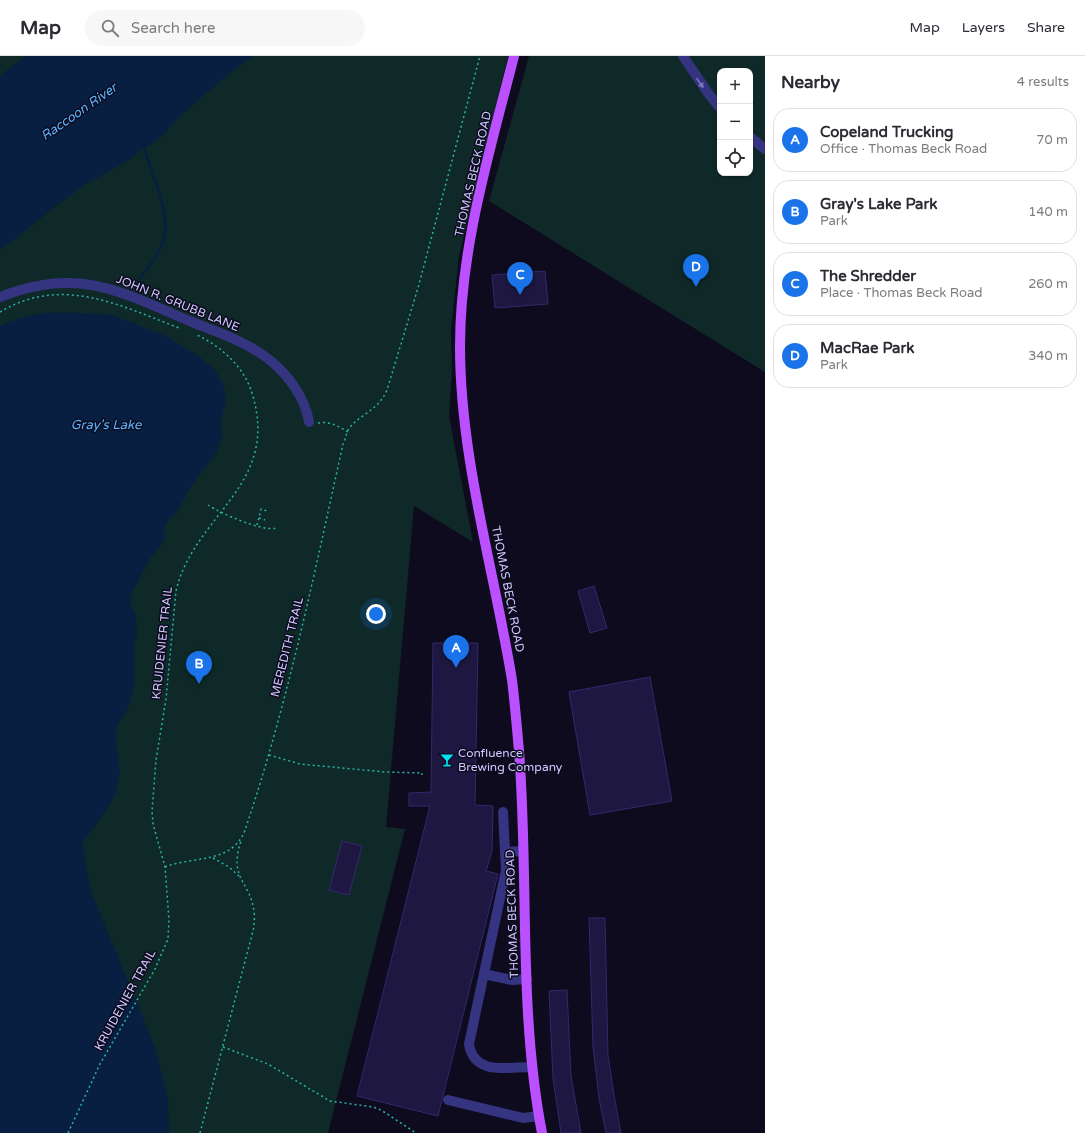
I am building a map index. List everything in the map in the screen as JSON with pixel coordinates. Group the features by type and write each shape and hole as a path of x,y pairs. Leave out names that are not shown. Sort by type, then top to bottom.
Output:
{"main road":[{"name":"THOMAS BECK ROAD","path":"514,56 477,204 464,281 460,344 463,408 471,464 512,682 519,753 532,1067 542,1133"}],"lane":[{"path":"683,56 717,104"},
{"path":"753,139 765,149"},
{"name":"JOHN R. GRUBB LANE","path":"0,297 30,286 50,283 71,283 94,285 135,298 252,347 270,360 287,376 304,403 308,422"},
{"path":"503,812 506,870 469,1044 471,1054 475,1061 482,1065 495,1068 532,1067"},
{"path":"505,852 523,852"},
{"path":"484,974 512,980 528,980"},
{"path":"448,1100 522,1118 539,1116"}],"path":[{"name":"MEREDITH TRAIL","path":"239,876 236,864 237,851 269,755 312,585 348,432 353,424 379,404 387,390 403,343 480,56"},
{"path":"0,312 33,299 58,295 79,295 103,299 179,328"},
{"name":"KRUIDENIER TRAIL","path":"68,1133 100,1064 155,970 168,939 169,920 165,867 153,824 152,811 156,760 168,682 173,605 180,575 190,554 243,483 252,464 258,434 256,405 250,387 242,372 231,359 207,340 192,333"},
{"path":"308,422 327,422 348,432"},
{"path":"208,506 222,513 257,525 268,528 276,528"},
{"path":"257,525 261,509 267,511"},
{"path":"259,518 265,520"},
{"path":"269,755 300,764 385,772 422,773 422,775"},
{"path":"165,867 174,864 212,858 229,851 241,840"},
{"path":"200,1133 254,927 254,911 239,876 229,867 212,858"},
{"path":"222,1047 268,1064 330,1101 372,1107 381,1110 416,1133"}],"green space":[{"path":"0,56 26,56 0,76"},
{"path":"243,56 508,56 459,256 451,330 452,373 449,416 473,542 414,506 386,827 405,829 328,1133 0,1133 0,249 76,191 129,159 142,149"},
{"path":"529,56 765,56 765,372 489,201"}],"water":[{"name":"Raccoon River","path":"26,56 253,56 225,77 179,117 158,140 144,148 129,160 88,183 51,209 19,236 0,249 0,76"},
{"name":"Gray's Lake","path":"64,312 112,315 166,336 200,357 215,370 224,386 226,400 221,421 222,438 216,453 191,486 176,514 169,519 164,528 165,537 161,546 150,558 132,593 130,602 136,616 137,636 134,644 135,685 128,708 117,725 116,737 120,774 115,795 103,815 82,843 91,891 155,1047 168,1098 169,1133 0,1133 0,326 16,319 31,315"}],"building":[{"path":"545,271 548,304 495,308 492,275"},
{"path":"594,586 607,628 590,633 578,591"},
{"path":"433,643 478,643 475,805 493,806 492,851 486,871 498,874 438,1116 357,1096 430,806 409,806 409,793 431,792"},
{"path":"650,677 672,801 590,815 569,692"},
{"path":"342,841 362,846 349,895 329,890"},
{"path":"589,918 605,918 608,1055 621,1133 606,1133 599,1098 593,1046"},
{"path":"567,990 571,1076 581,1133 561,1133 553,1078 549,991"}],"waterway":[{"path":"138,281 159,252 165,231 163,206 143,145"}],"place":[{"name":"MacRae Park","path":"696,287"},
{"name":"The Shredder","path":"520,295"},
{"name":"Copeland Trucking","path":"456,668"},
{"name":"Gray's Lake Park","path":"199,684"},
{"name":"Confluence Brewing Company","path":"447,760"}]}
